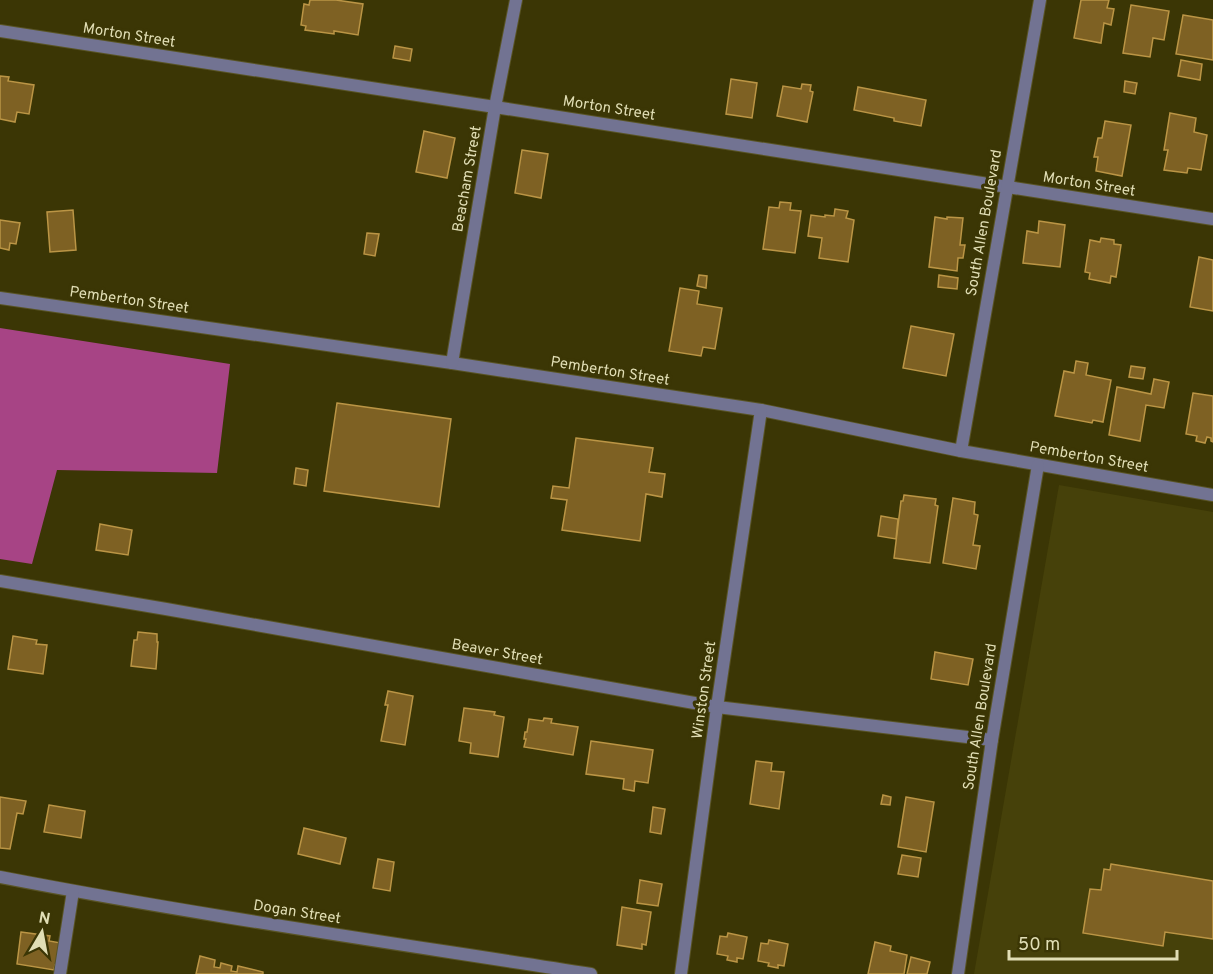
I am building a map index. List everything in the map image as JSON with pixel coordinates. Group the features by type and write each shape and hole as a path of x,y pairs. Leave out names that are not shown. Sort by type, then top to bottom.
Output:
{"street":[{"name":"Beacham Street","path":"452,363 495,107 516,0"},
{"name":"South Allen Boulevard","path":"961,451 1040,0"},
{"name":"Morton Street","path":"0,31 1213,219"},
{"name":"Pemberton Street","path":"0,298 761,410 961,451 1213,495"},
{"name":"Winston Street","path":"681,974 717,707 761,410"},
{"name":"South Allen Boulevard","path":"958,974 992,740 1038,465"},
{"name":"Beaver Street","path":"0,581 717,707 992,740"},
{"name":"Dogan Street","path":"0,877 342,935 591,974"},
{"path":"60,974 74,891"}],"shaded area":[{"path":"0,328 230,364 217,473 57,470 32,564 0,559"},
{"path":"1059,485 1213,512 1213,974 974,974"}],"building":[{"path":"310,0 336,0 363,4 358,35 305,30 306,26 301,25 304,4 309,5"},
{"path":"1081,0 1109,0 1107,8 1114,9 1111,25 1104,23 1101,43 1074,38"},
{"path":"1131,5 1169,11 1164,40 1153,38 1150,57 1123,53"},
{"path":"1183,15 1213,20 1213,60 1176,54"},
{"path":"395,46 412,49 410,61 393,58"},
{"path":"1181,60 1202,64 1200,80 1178,76"},
{"path":"0,76 9,77 8,81 34,85 29,114 17,112 15,122 0,119"},
{"path":"731,79 757,83 752,118 726,114"},
{"path":"1125,81 1137,83 1135,94 1124,92"},
{"path":"802,84 811,85 810,91 813,92 807,122 777,116 783,86 801,89"},
{"path":"858,87 926,100 921,126 854,110"},
{"path":"1170,113 1196,118 1194,132 1207,135 1201,170 1188,168 1187,173 1164,170 1168,150 1164,150"},
{"path":"1105,121 1131,125 1122,176 1096,171 1098,157 1094,157 1098,138 1102,138"},
{"path":"424,131 455,138 447,178 416,172"},
{"path":"522,150 548,154 541,198 515,193"},
{"path":"780,202 791,203 790,210 801,211 795,253 763,249 769,207 779,208"},
{"path":"835,209 848,211 846,218 854,220 848,262 819,258 822,238 808,236 811,215 834,216"},
{"path":"73,210 76,250 50,252 47,212"},
{"path":"935,217 963,218 960,245 965,245 963,258 958,258 957,271 929,267"},
{"path":"0,220 20,223 16,244 10,243 9,250 0,248"},
{"path":"1039,221 1065,225 1060,267 1023,263 1027,231 1038,233"},
{"path":"367,233 379,234 375,256 364,254"},
{"path":"1101,238 1114,240 1114,244 1121,245 1116,277 1111,276 1110,283 1089,279 1090,273 1085,272 1090,240 1100,242"},
{"path":"1199,257 1213,260 1213,311 1190,307"},
{"path":"699,275 707,276 706,288 697,286"},
{"path":"939,275 958,278 957,289 938,287"},
{"path":"680,288 699,291 697,304 722,308 715,349 703,347 701,356 669,351"},
{"path":"911,326 954,334 946,376 903,368"},
{"path":"1076,361 1088,363 1086,375 1111,380 1103,422 1093,420 1092,423 1055,416 1064,371 1074,373"},
{"path":"1131,366 1145,368 1143,379 1129,377"},
{"path":"1154,379 1169,382 1164,408 1146,405 1140,441 1109,435 1117,387 1151,394"},
{"path":"1193,393 1213,396 1213,442 1207,437 1205,443 1196,441 1197,436 1186,434"},
{"path":"337,403 451,419 439,507 324,491"},
{"path":"576,438 653,448 649,472 665,474 662,497 646,494 640,541 562,530 567,500 551,498 553,486 569,488"},
{"path":"296,468 308,470 306,486 294,484"},
{"path":"904,495 936,499 935,505 938,506 930,563 894,558 901,501"},
{"path":"953,498 975,502 974,514 978,515 973,545 980,546 976,569 943,563"},
{"path":"881,516 898,519 896,539 878,536"},
{"path":"100,524 132,530 128,555 96,550"},
{"path":"138,632 157,634 156,669 131,666 134,640 137,640"},
{"path":"13,636 37,640 36,644 47,645 43,674 8,669"},
{"path":"935,652 973,659 968,685 931,679"},
{"path":"388,691 413,696 405,745 381,741 388,705 385,705"},
{"path":"464,708 495,712 494,715 504,717 498,757 470,753 471,743 459,741"},
{"path":"544,718 552,719 551,723 578,727 573,755 524,747 529,719 543,721"},
{"path":"591,741 653,750 648,783 635,781 634,791 623,789 624,779 586,774"},
{"path":"756,761 772,763 771,771 784,772 779,809 750,804"},
{"path":"883,795 891,797 890,805 881,804"},
{"path":"0,797 26,801 23,814 17,813 10,849 0,848"},
{"path":"906,797 934,802 926,852 898,847"},
{"path":"49,805 85,811 81,838 44,832"},
{"path":"653,807 665,809 661,834 650,832"},
{"path":"304,828 346,838 340,864 298,854"},
{"path":"902,855 921,858 918,877 898,874"},
{"path":"378,859 394,862 390,891 373,888"},
{"path":"1111,864 1213,881 1213,939 1165,932 1163,946 1083,933 1090,889 1101,890 1104,869 1110,870"},
{"path":"640,880 662,884 658,906 637,903"},
{"path":"622,907 651,912 646,945 642,944 642,949 617,945"},
{"path":"21,932 50,936 49,941 61,943 58,966 55,965 54,970 17,964"},
{"path":"728,933 747,937 743,959 737,958 737,962 727,960 728,956 717,954 720,936 727,937"},
{"path":"769,940 788,944 784,966 778,965 778,968 758,961 761,943 768,944"},
{"path":"875,942 891,946 890,951 907,955 904,974 868,974"},
{"path":"200,956 215,960 214,967 220,968 221,963 232,966 231,971 237,972 238,966 263,972 263,974 196,974"},
{"path":"911,957 930,962 927,974 907,974"}]}
